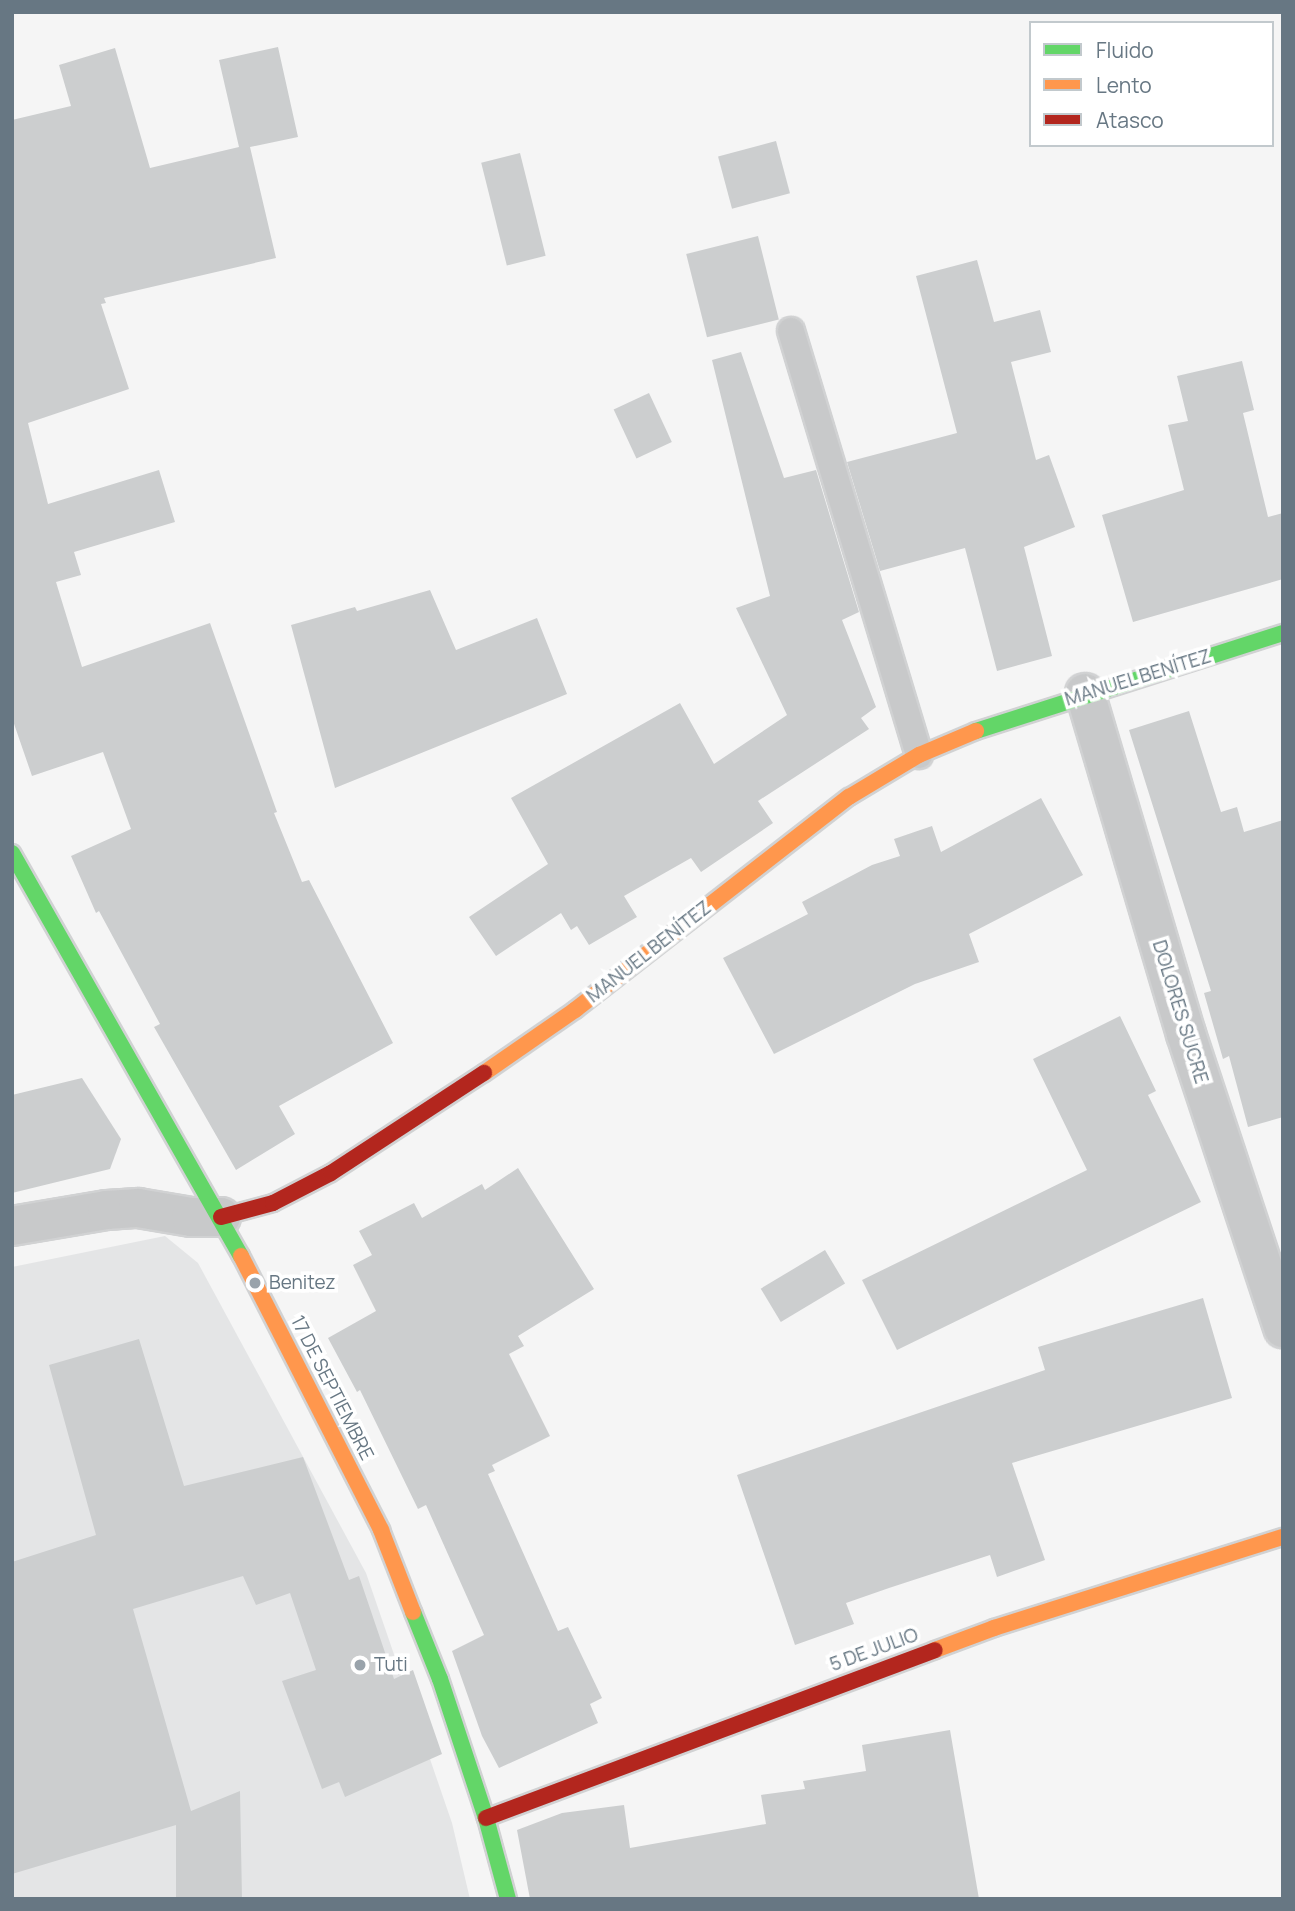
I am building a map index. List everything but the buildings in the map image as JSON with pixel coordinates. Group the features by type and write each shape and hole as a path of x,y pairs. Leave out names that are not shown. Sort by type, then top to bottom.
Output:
{"street":[{"name":"MANUEL BENÍTEZ","path":"12,1226 107,1210 138,1208 191,1217 221,1217 273,1203 331,1173 429,1112 575,1010 849,797 919,755 996,723 1085,693 1283,633"},
{"name":"DOLORES SUCRE","path":"1085,693 1186,1034 1283,1328"},
{"name":"17 DE SEPTIEMBRE","path":"12,853 166,1127 221,1217 381,1530 440,1679 486,1818 508,1899"},
{"name":"5 DE JULIO","path":"486,1818 994,1628 1283,1537"}],"lane":[{"path":"792,331 919,755"}],"shaded area":[{"path":"165,1236 198,1263 366,1573 452,1823 470,1899 12,1899 12,1267"}],"traffic: fast":[{"path":"976,731 1283,633"},
{"path":"12,853 241,1256"},
{"path":"413,1612 440,1679 486,1818 508,1899"}],"traffic: slow":[{"path":"484,1073 575,1010 849,797 919,755 976,731"},
{"path":"241,1256 381,1530 413,1612"},
{"path":"935,1650 994,1628 1283,1537"}],"traffic: jam":[{"path":"221,1217 273,1203 331,1173 484,1073"},
{"path":"486,1818 935,1650"}],"place":[{"name":"Benitez","path":"255,1283"},
{"name":"Tuti","path":"360,1665"}]}
